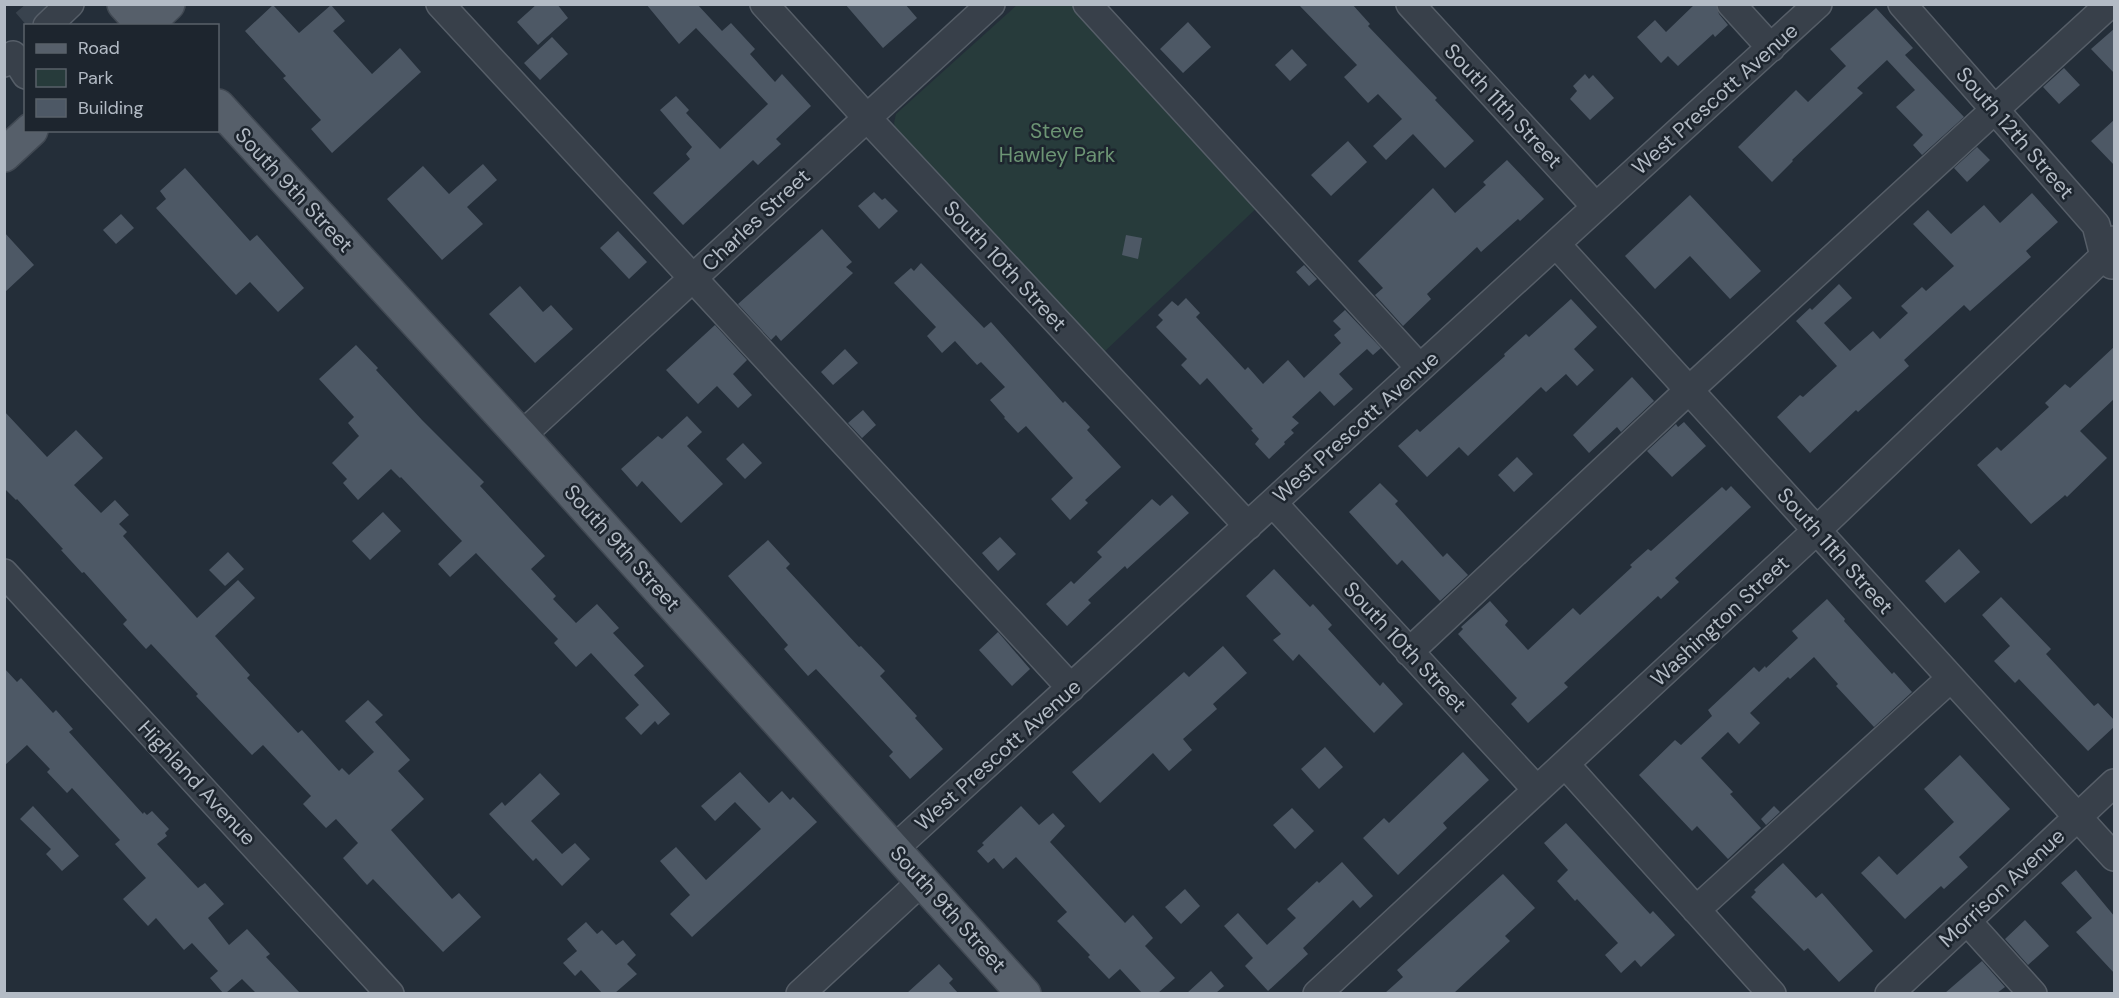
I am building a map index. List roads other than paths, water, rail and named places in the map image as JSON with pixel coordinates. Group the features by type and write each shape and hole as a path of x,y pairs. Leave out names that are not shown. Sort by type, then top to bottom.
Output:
{"main road":[{"path":"124,4 142,24"},
{"path":"146,24 168,4"},
{"name":"South 9th Street","path":"219,107 521,436 1024,993"},
{"path":"4,155 29,132"}],"street":[{"path":"43,23 69,4"},
{"path":"440,4 1071,688"},
{"name":"South 10th Street","path":"764,4 867,118 1248,526"},
{"name":"Charles Street","path":"521,436 991,4"},
{"path":"1087,4 1420,368"},
{"name":"South 11th Street","path":"1410,4 1596,207"},
{"path":"1731,4 1771,48"},
{"name":"West Prescott Avenue","path":"894,849 1818,4"},
{"name":"South 12th Street","path":"1902,4 2096,225 2111,255"},
{"path":"1409,652 1689,390 2110,4"},
{"name":"South 11th Street","path":"1556,244 2115,857"},
{"name":"Washington Street","path":"1317,993 2111,255"},
{"name":"South 10th Street","path":"1273,503 1537,790"},
{"name":"Highland Avenue","path":"4,573 390,993"},
{"path":"1696,910 1951,678"},
{"path":"1565,764 1772,993"},
{"name":"Morrison Avenue","path":"1889,993 2115,783"},
{"path":"800,993 922,881"},
{"path":"1967,921 2033,993"}],"tunnel":[{"path":"26,4 38,18"}],"park label":[{"name":"Steve Hawley Park","path":"1057,143"}]}
